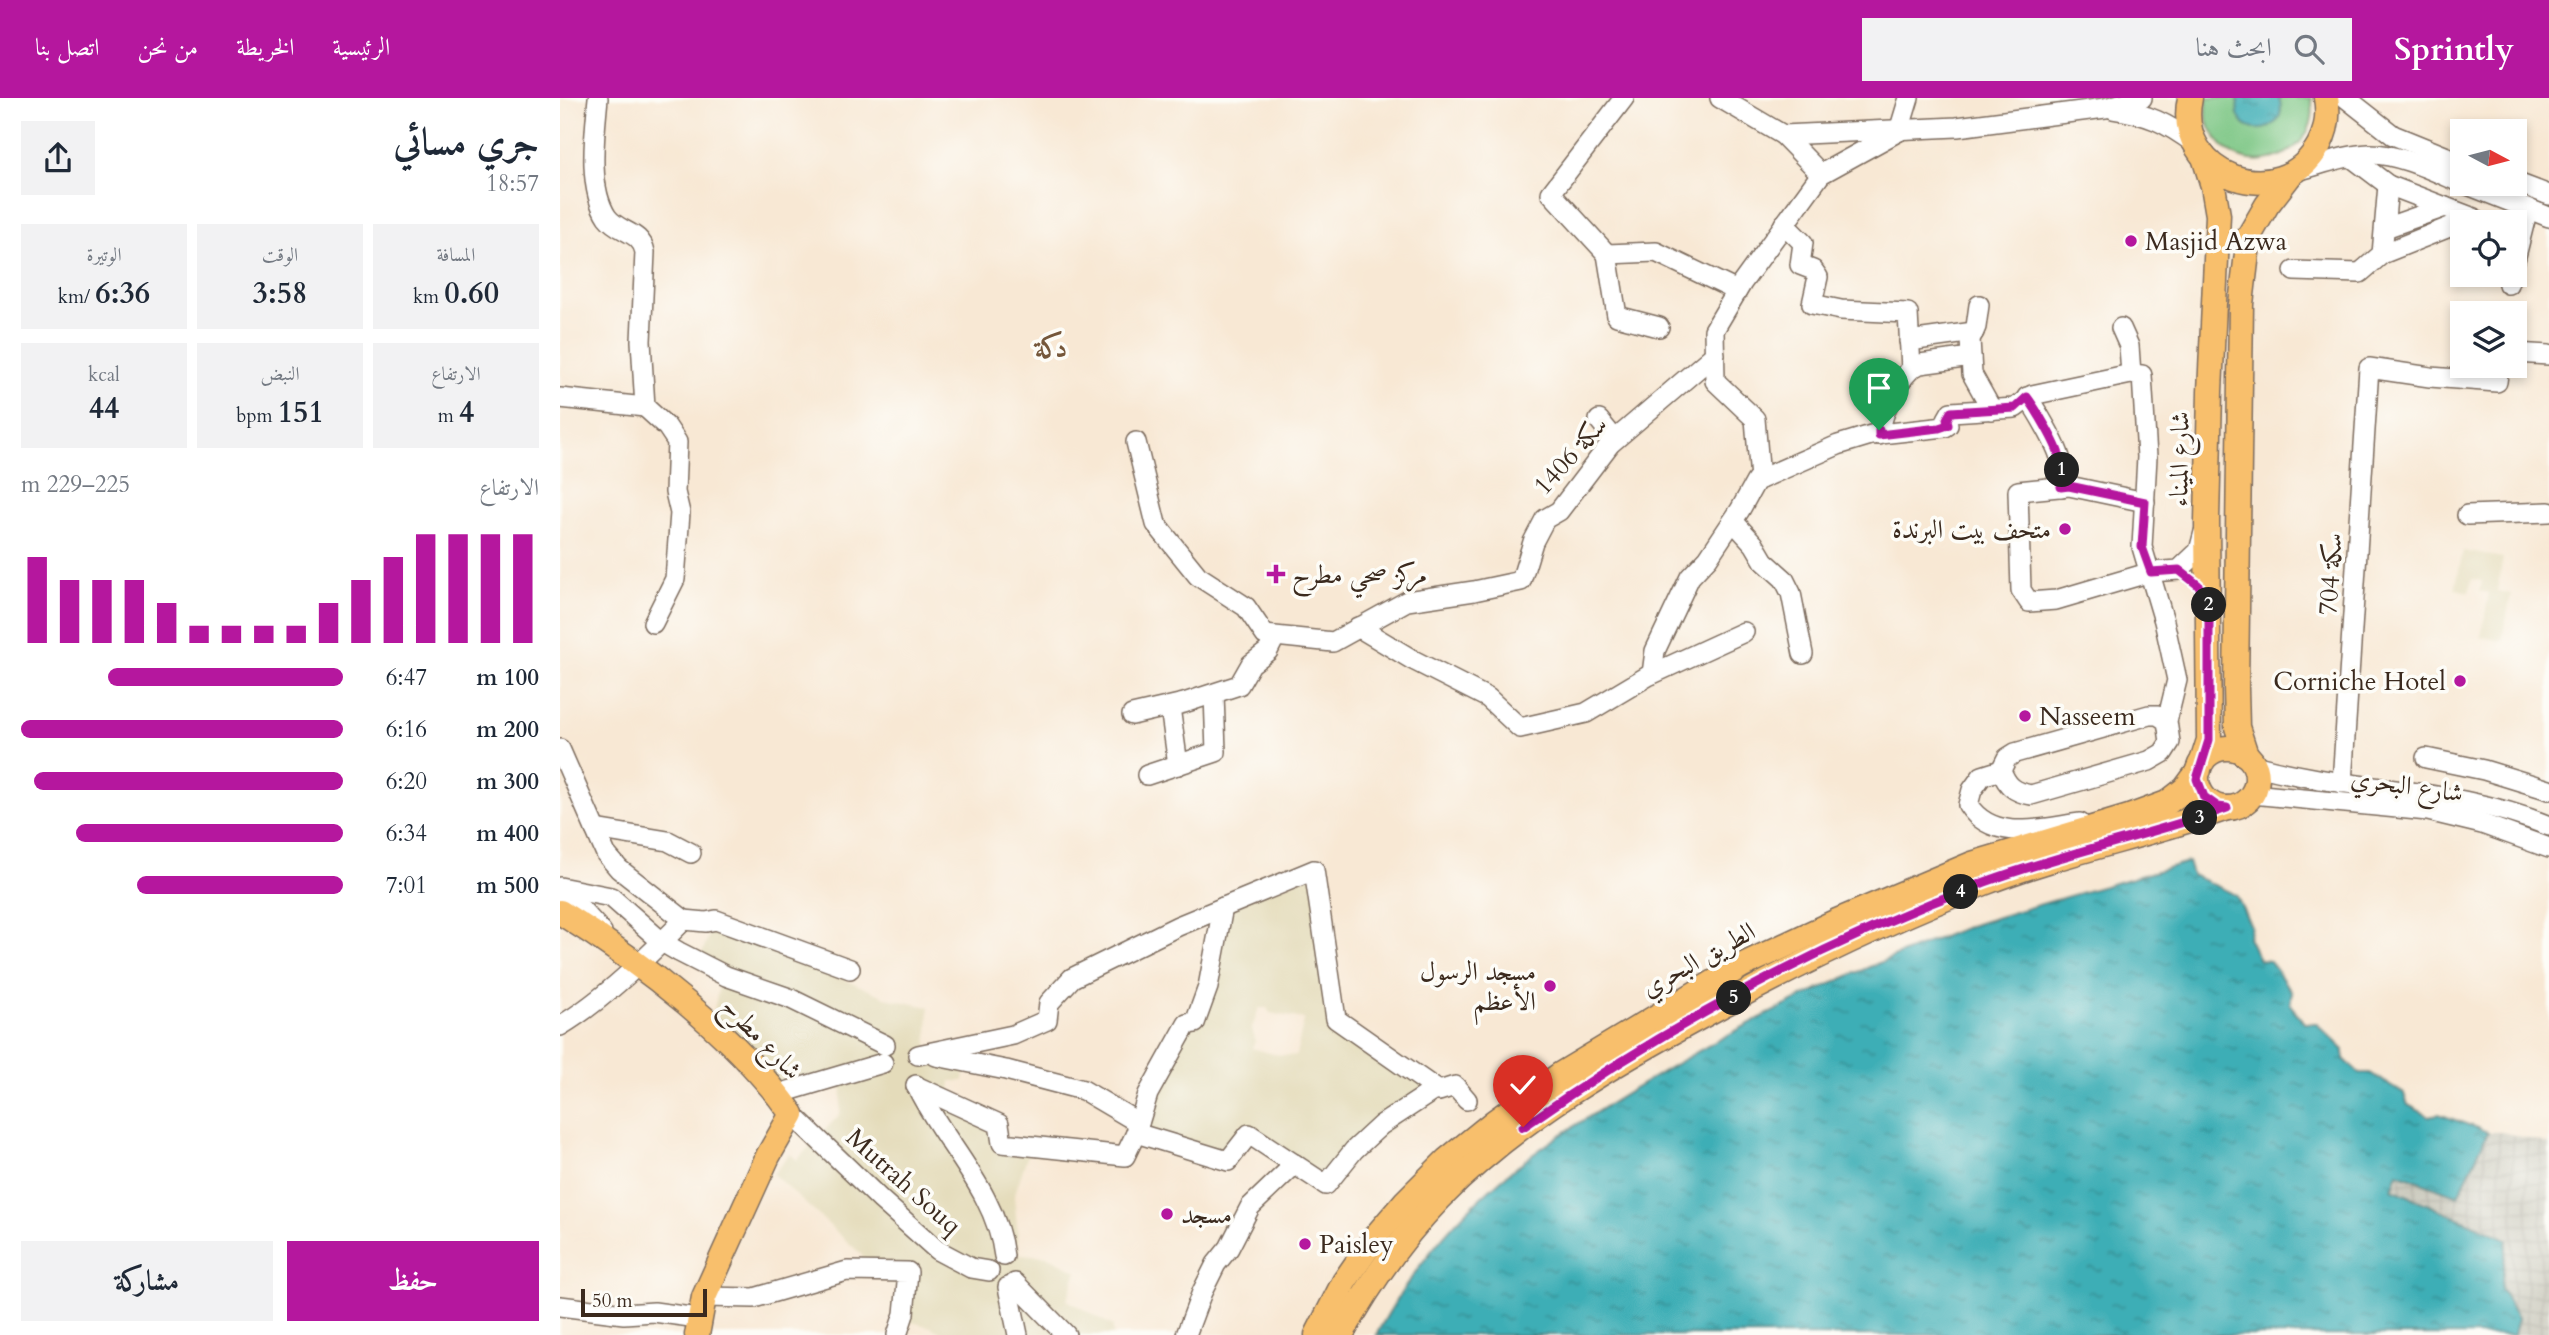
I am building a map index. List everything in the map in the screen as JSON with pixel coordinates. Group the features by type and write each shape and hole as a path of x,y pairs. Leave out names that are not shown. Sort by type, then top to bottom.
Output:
{"main road":[{"name":"شارع الميناء","path":"2190,98 2189,126 2213,186 2218,215 2207,521 2209,740 2200,766"},
{"path":"2250,760 2227,748 2218,750 2200,766 2197,779 2204,797 2218,807 2237,807 2252,794 2257,779 2238,727 2236,688 2241,304 2249,236 2267,205 2293,173 2313,155 2325,134 2328,110 2326,98"},
{"path":"2200,150 2218,170 2235,179 2273,181 2293,173"},
{"name":"الطريق البحري","path":"1317,1335 1343,1282 1375,1237 1405,1202 1447,1160 1484,1130 1572,1068 1741,966 1837,921 1972,864 2167,803 2185,789 2200,766"},
{"name":"الطريق البحري","path":"1342,1335 1392,1254 1469,1170 1584,1084 1665,1035 1852,937 1986,882 2227,808"},
{"name":"شارع مطرح","path":"560,912 613,946 708,1021 785,1104 768,1156 700,1317"}],"street":[{"path":"598,98 593,165 600,196 606,215 618,229 637,236 643,243 645,252 641,341 645,407"},
{"path":"1624,98 1550,193 1606,254 1617,316 1659,327"},
{"path":"1720,98 1783,135 1821,174"},
{"path":"1760,478 1755,419 1715,381 1714,330 1737,291 1821,174 1899,131 1909,98"},
{"path":"1783,135 1957,127 2105,108 2142,98"},
{"path":"2346,98 2393,135 2450,158"},
{"path":"2105,108 2136,112 2168,124 2200,150"},
{"path":"2293,173 2351,156 2372,154 2390,157 2450,178"},
{"path":"2351,156 2388,184 2450,210"},
{"path":"2382,254 2388,184"},
{"path":"2527,193 2549,195"},
{"path":"2482,210 2503,196"},
{"path":"2515,196 2528,208 2549,216"},
{"path":"2385,228 2445,207"},
{"path":"2527,212 2528,208"},
{"path":"1784,224 1803,243 1800,265 1813,270 1818,277 1812,304 1841,310 1908,313 1911,369"},
{"path":"2294,271 2360,272 2382,254 2450,227"},
{"path":"1606,254 1656,252 1737,291"},
{"path":"1979,305 1970,339 1972,374 1992,410"},
{"path":"2121,328 2129,346 2131,374"},
{"path":"1909,341 1974,332"},
{"name":"1406 سكة","path":"1358,627 1407,601 1474,592 1521,581 1533,542 1545,519 1559,512 1610,444 1714,354"},
{"path":"2527,354 2549,355"},
{"path":"1879,435 1886,409 1900,379 1911,369 1920,364 1971,357"},
{"name":"سكة 704","path":"2342,783 2369,368 2430,377 2497,382 2498,378"},
{"path":"1652,674 1654,651 1690,577 1708,558 1760,478 1838,445 1879,435 1948,425 1947,419 1951,412 2015,408 2027,397 2131,374 2142,375 2147,457 2142,547 2151,572 2177,680 2167,722 2170,742 2163,753 2136,764 2031,795 2016,792 2006,782 2001,770"},
{"path":"2027,397 2038,412 2060,455 2061,487"},
{"path":"560,398 645,407 667,427 677,442 674,483 680,513 675,579 653,623"},
{"path":"1599,420 1608,431 1610,444"},
{"path":"1136,442 1156,524 1198,576 1246,607 1265,635 1333,642 1358,627 1413,660 1488,698 1520,728 1586,713 1652,674 1744,632"},
{"path":"2145,502 2069,486 2018,491 2021,590 2029,601 2056,600 2151,572 2179,570 2199,551 2207,521"},
{"path":"2467,515 2549,512"},
{"path":"1733,520 1754,544 1764,561 1784,579 1791,593 1803,654"},
{"path":"2179,570 2198,585 2209,604"},
{"path":"1132,715 1239,685 1251,664 1268,651 1275,637"},
{"path":"1147,775 1216,752 1214,694"},
{"path":"1170,706 1178,765"},
{"path":"2129,817 2021,831 1998,829 1975,816 1968,805 1972,790 1982,776 2001,770 2007,758 2015,753 2149,715 2158,715 2167,722"},
{"path":"560,749 606,854 619,869 684,920 716,920 849,969"},
{"path":"2426,758 2484,770 2549,790"},
{"name":"شارع البحري","path":"2250,760 2290,775 2414,792 2476,804 2549,826"},
{"name":"شارع البحري","path":"2252,794 2428,811 2482,824 2549,848"},
{"path":"595,829 667,841 691,853"},
{"path":"604,895 619,869"},
{"path":"1436,1089 1372,1133 1354,1150 1326,1185 1249,1134 1228,1161 1138,1128 1083,1090 1006,1070 924,1055 1013,1035 1047,1020 1049,1003 1072,978 1178,926 1314,870 1336,1019 1436,1089 1438,1091 1455,1086 1467,1100"},
{"path":"560,887 611,897 662,942 726,976 789,998 884,1054 785,1104"},
{"path":"560,892 595,923 613,946"},
{"path":"1138,1128 1148,1094 1186,1024 1195,1023 1208,986 1223,907"},
{"path":"560,1026 637,965 684,920"},
{"name":"Mutrah Souq","path":"1004,1256 1001,1233 972,1173 930,1112 915,1080 999,1124 1002,1143 1125,1156 1138,1128"},
{"name":"Mutrah Souq","path":"785,1104 881,1200 937,1250 971,1268 989,1271"},
{"path":"1186,1335 1216,1264 1229,1248 1250,1208 1295,1164"},
{"path":"560,1306 624,1314 654,1312 700,1317 847,1271 908,1272 904,1314 897,1335"},
{"path":"1018,1335 1012,1285 1066,1335"}],"shaded area":[{"path":"2463,551 2503,558 2497,591 2511,594 2502,641 2481,637 2489,593 2480,591 2482,581 2472,579 2469,592 2455,589"},
{"path":"1312,875 1336,1019 1436,1089 1326,1185 1249,1134 1228,1161 1144,1130 1187,1024 1225,906","holes":["1259,1008 1267,1008 1270,1013 1304,1019 1296,1056 1273,1054 1252,1048 1255,1041 1252,1028"]},
{"path":"711,928 805,962 890,999 929,1007 927,1058 965,1064 964,1081 951,1081 949,1098 1010,1146 1030,1147 1014,1197 1020,1254 1047,1256 1077,1271 1067,1300 1113,1326 1113,1335 945,1335 931,1327 896,1318 904,1269 863,1268 862,1255 773,1174 790,1154 797,1160 840,1114 842,1090 834,1081 787,1094 713,1015 722,971 700,960"},
{"path":"2488,1132 2502,1132 2549,1144 2549,1335 2514,1335 2518,1318 2501,1289 2392,1189 2398,1173 2458,1195"}],"green space":[{"path":"2207,98 2311,98 2312,118 2306,135 2294,148 2278,157 2260,160 2243,158 2226,150 2212,131 2207,120"}],"water":[{"path":"2239,98 2279,98 2281,111 2277,121 2269,127 2250,127 2242,122 2238,112"},
{"path":"2188,862 2192,875 2236,895 2251,926 2248,937 2259,960 2270,961 2292,993 2290,1004 2304,1023 2316,1023 2344,1050 2344,1059 2359,1073 2370,1073 2404,1094 2408,1105 2429,1116 2439,1114 2488,1132 2458,1196 2398,1173 2392,1189 2507,1239 2501,1289 2518,1318 2514,1335 1376,1335 1426,1258 1456,1222 1489,1190 1558,1137 1666,1069 1806,995 1958,930"}],"place":[{"name":"Masjid Azwa","path":"2131,241"},
{"name":"متحف بيت البرندة","path":"2065,529"},
{"name":"مركز صحي مطرح","path":"1276,574"},
{"name":"Corniche Hotel","path":"2460,681"},
{"name":"Nasseem","path":"2025,716"},
{"name":"مسجد الرسول الأعظم","path":"1550,986"},
{"name":"مسجد","path":"1167,1214"},
{"name":"Paisley","path":"1305,1244"}],"district":[{"name":"دكة","path":"1051,347"}],"route":[{"path":"1523,1127 1584,1084 1665,1035 1852,937 1986,882 2227,808 2210,803 2199,788 2197,779 2209,740 2209,604 2198,585 2179,570 2151,572 2142,547 2145,502 2069,486 2061,487 2060,455 2038,412 2027,397 2015,408 1951,412 1945,427 1879,435 1879,430"}]}
